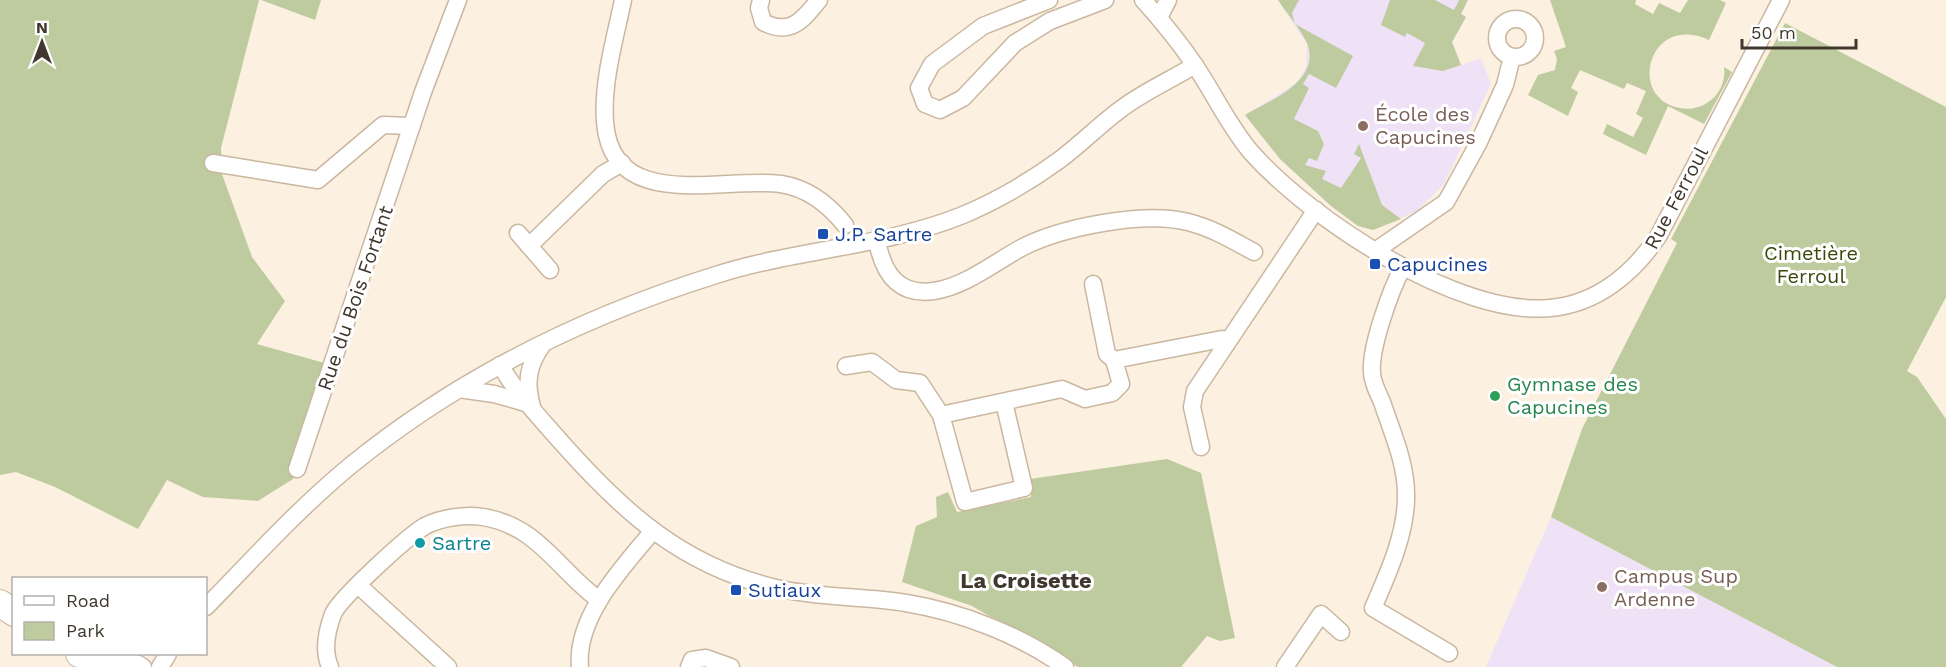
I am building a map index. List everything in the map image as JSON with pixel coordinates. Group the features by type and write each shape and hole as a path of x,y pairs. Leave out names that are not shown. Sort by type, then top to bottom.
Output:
{"highway":[{"path":"86,655 121,660"}],"street":[{"name":"Rue du Bois Fortant","path":"297,470 412,126 458,0"},
{"path":"623,0 605,93 605,124 612,150 626,168 648,181 674,186 782,184 814,196 845,225"},
{"path":"761,0 759,9 763,22 775,28 785,29 796,24 819,0"},
{"path":"1049,0 983,26 932,64 919,88 925,104 940,110 963,98 1015,43 1050,21 1105,0"},
{"name":"Rue Ferroul","path":"1143,0 1195,65 1212,96 1251,152 1336,227 1403,267 1502,307 1550,309 1583,301 1615,284 1642,261 1659,235 1781,0"},
{"path":"1159,18 1168,0"},
{"path":"1375,250 1446,202 1478,144 1504,86 1512,57"},
{"path":"207,606 329,484 397,429 500,365 639,300 720,273 877,241 964,214 1013,190 1059,160 1123,107 1195,65"},
{"path":"213,163 318,180 383,125 412,126"},
{"path":"529,246 603,174 622,163"},
{"path":"1201,447 1192,407 1195,391 1316,210"},
{"path":"877,241 885,270 895,282 909,289 932,291 955,285 1024,247 1056,233 1098,224 1142,219 1186,221 1218,232 1254,252"},
{"path":"518,233 550,270"},
{"path":"1403,267 1394,283 1387,305 1374,351 1372,373 1404,468 1407,495 1405,517 1373,608 1449,652"},
{"path":"941,415 1062,389 1086,399 1112,393 1121,384 1114,360 1107,354 1093,284"},
{"path":"1114,360 1222,339 1227,340"},
{"path":"529,407 528,370 543,344"},
{"path":"846,366 872,362 896,380 920,383 941,415 965,502 1024,489 1004,402"},
{"path":"500,365 529,407 606,492 652,532 679,550 727,573 776,588 907,603 955,614 1007,635 1065,667"},
{"path":"459,390 494,394 529,407"},
{"path":"330,667 327,659 327,635 334,612 403,541 427,525 454,517 481,517 510,524 532,536 599,600"},
{"path":"579,667 584,633 599,600 652,532"},
{"path":"359,586 448,667"},
{"path":"1285,667 1321,614 1341,632"},
{"path":"689,667 692,660 706,658 731,667"},
{"path":"121,660 143,667"}],"shaded area":[{"name":"École des Capucines","path":"1278,0 1468,0 1461,14 1466,17 1452,43 1461,65 1481,58 1491,84 1444,184 1417,211 1373,230 1358,226 1333,208 1280,159 1245,115 1297,83 1306,67 1307,44"},
{"name":"Campus Sup Ardenne","path":"1551,517 1837,667 1486,667"}],"green space":[{"path":"0,0 259,0 221,148 222,174 252,257 285,301 257,344 335,366 293,479 258,501 203,497 167,480 138,529 55,487 16,472 0,475"},
{"path":"261,0 321,0 315,20"},
{"path":"1278,0 1299,0 1292,13 1295,23 1282,5"},
{"path":"1390,0 1435,0 1454,10 1459,0 1468,0 1461,14 1466,17 1452,42 1461,65 1443,71 1413,66 1425,43 1407,33 1405,37 1381,25"},
{"path":"1550,0 1636,0 1635,4 1653,14 1659,3 1680,13 1688,0 1720,0 1726,3 1709,40 1688,34 1672,37 1659,47 1652,60 1650,75 1653,89 1663,101 1683,109 1704,105 1711,100 1723,83 1724,67 1732,72 1704,124 1668,106 1646,155 1603,134 1607,124 1633,137 1643,118 1636,114 1646,91 1627,83 1624,89 1580,70 1571,88 1578,92 1568,116 1528,95 1538,75 1555,70 1557,59 1554,51 1566,47"},
{"name":"Cimetière Ferroul","path":"1785,23 1946,107 1946,297 1907,371 1917,377 1946,419 1946,667 1837,667 1551,517 1582,429 1677,243 1671,239"},
{"path":"1296,24 1353,56 1336,88 1309,74 1303,84 1309,88 1294,119 1318,131 1324,144 1317,161 1309,158 1305,165 1326,171 1322,179 1341,188 1361,158 1354,154 1359,144 1382,205 1401,219 1373,230 1358,226 1331,206 1280,159 1245,115 1291,88 1307,68 1310,56 1307,43"},
{"path":"1167,459 1201,473 1235,638 1220,641 1207,636 1181,667 1078,667 972,606 902,582 916,526 937,517 936,497 948,492 957,512 1031,497 1030,479"}],"place":[{"name":"École des Capucines","path":"1363,126"},
{"name":"J.P. Sartre","path":"823,234"},
{"name":"Capucines","path":"1375,264"},
{"name":"Gymnase des Capucines","path":"1495,396"},
{"name":"Sartre","path":"420,543"},
{"name":"Campus Sup Ardenne","path":"1602,587"},
{"name":"Sutiaux","path":"736,590"}],"district":[{"name":"La Croisette","path":"1026,580"}]}
